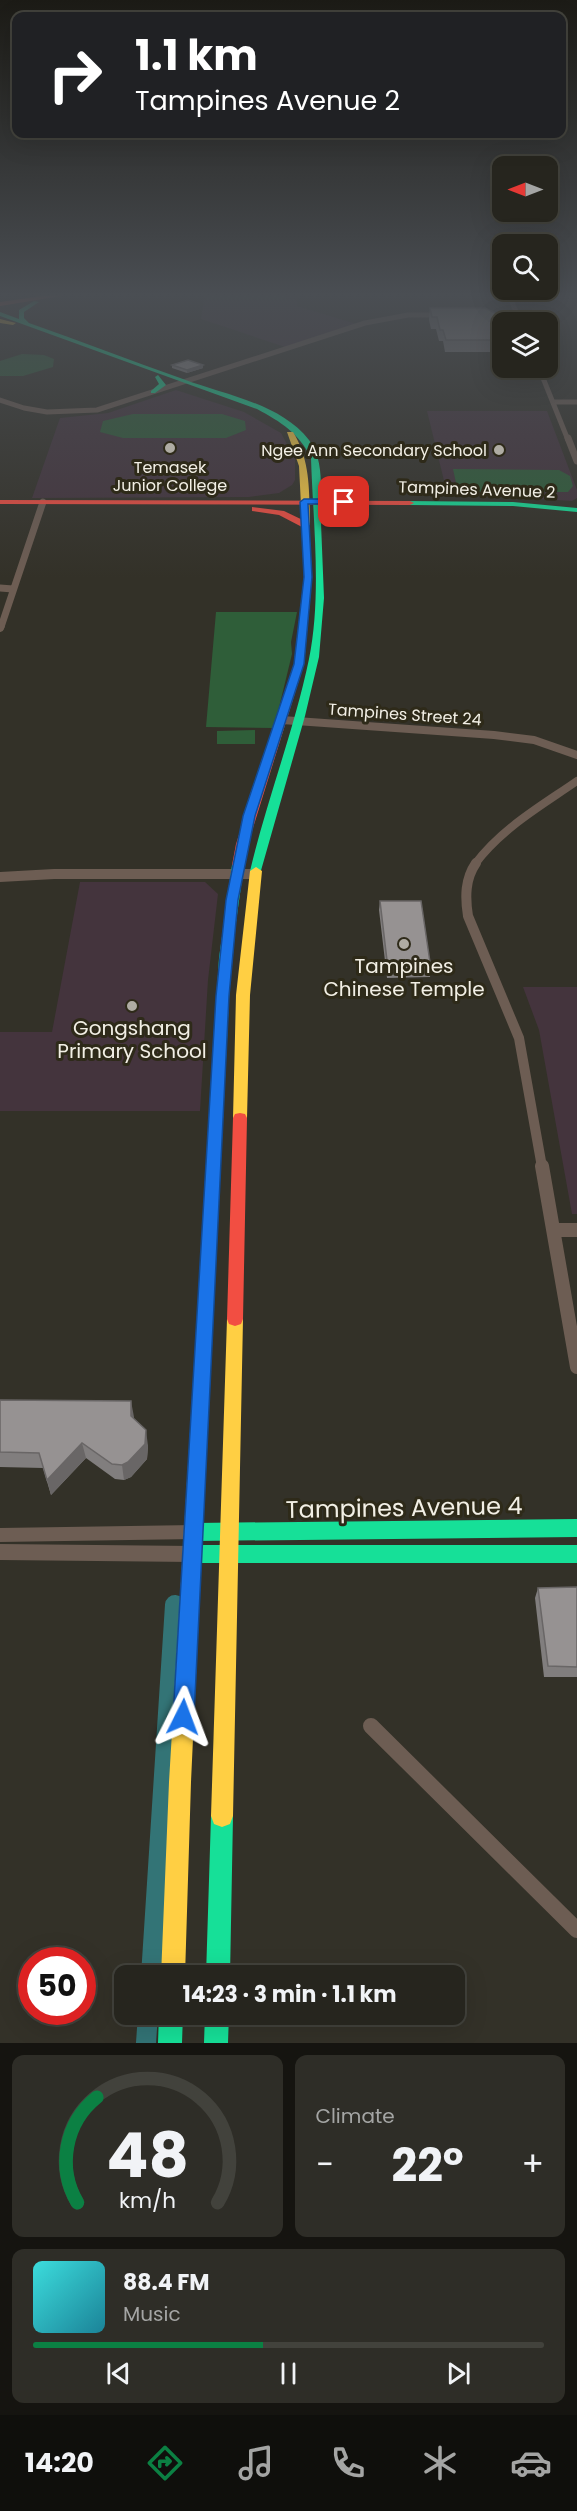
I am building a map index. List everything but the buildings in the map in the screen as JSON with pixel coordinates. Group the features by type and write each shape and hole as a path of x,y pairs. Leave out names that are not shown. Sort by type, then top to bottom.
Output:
{"main road":[{"path":"153,392 161,387"},
{"path":"192,387 253,412 288,433 302,452 310,482 361,505"},
{"path":"173,1965 180,1782 223,996 236,873 249,816 299,664 308,577 311,525 310,482 315,462 310,444 294,428 259,409 201,388"},
{"path":"249,505 290,494 310,482"},
{"path":"0,504 249,505 281,513 311,525"},
{"name":"Tampines Avenue 2","path":"249,505 361,505 574,513"},
{"path":"311,525 324,517 361,505"},
{"path":"218,1965 231,1556 241,1042 246,962 256,874 267,819 297,722 318,627 321,575 311,525"},
{"name":"Tampines Avenue 4","path":"195,1532 577,1528"},
{"path":"193,1554 231,1556 577,1554"},
{"path":"170,2043 171,2025"},
{"path":"216,2043 217,2025"}],"street":[{"path":"0,400 29,411 62,414 99,410 167,387"},
{"path":"547,387 577,461"},
{"path":"554,403 577,404"},
{"path":"0,628 42,504"},
{"path":"0,588 13,589"},
{"path":"0,638 7,612"},
{"name":"Tampines Street 24","path":"282,720 481,734 534,741 577,755"},
{"name":"Tampines Street 24","path":"526,741 528,744 577,762"},
{"path":"577,782 502,836 485,851 470,870 465,897 473,931 508,1007 521,1046 555,1230 577,1367"},
{"path":"0,875 256,874"},
{"path":"555,1230 577,1230"},
{"path":"0,1535 195,1532"},
{"path":"0,1552 193,1554"},
{"path":"371,1726 577,1930"}],"shaded area":[{"name":"Temasek Junior College","path":"176,390 244,412 281,433 295,459 295,480 292,485 279,493 249,497 32,498 60,418 108,413"},
{"name":"Ngee Ann Secondary School","path":"427,411 547,411 577,490 577,498 572,501 447,493"},
{"name":"Gongshang Primary School","path":"80,882 205,882 218,894 208,980 200,1111 0,1111 0,1032 52,1032"},
{"path":"523,987 577,987 577,1214 572,1214 539,1030"}],"green space":[{"path":"133,414 222,414 245,421 246,430 226,438 123,438 100,432 103,421"},
{"path":"453,469 559,470 570,476 573,486 568,492 458,492"},
{"path":"216,612 297,612 291,642 292,654 274,728 206,727"},
{"path":"255,730 255,744 217,744 217,731"}],"waterway":[{"path":"152,1965 175,1605"},
{"path":"146,2043 147,2025"}],"traffic: fast":[{"path":"153,392 160,387"},
{"path":"201,387 240,400 278,417 295,429 307,442 315,458 320,598 314,657 300,716 265,831 256,871"},
{"path":"410,503 513,504 577,510"},
{"path":"316,523 324,517 358,508"},
{"path":"196,1481 225,958 238,865"},
{"path":"195,1532 577,1528"},
{"path":"193,1554 577,1554"},
{"path":"218,1965 222,1816"},
{"path":"170,2043 171,2025"},
{"path":"216,2043 217,2025"}],"traffic: slow":[{"path":"290,434 303,466 306,489 306,525"},
{"path":"240,1118 243,995 256,871"},
{"path":"222,1816 235,1319"},
{"path":"173,1965 180,1782 196,1481"}],"traffic: jam":[{"path":"0,502 410,503"},
{"path":"255,509 281,513 306,526"},
{"path":"238,865 242,844 299,664 308,577 306,525"},
{"path":"235,1319 240,1118"}],"place":[{"name":"Temasek Junior College","path":"170,448"},
{"name":"Ngee Ann Secondary School","path":"499,450"},
{"name":"Tampines Chinese Temple","path":"404,944"},
{"name":"Gongshang Primary School","path":"132,1006"}],"route":[{"path":"183,1717 225,958 234,884 249,816 299,664 308,577 304,502 344,502"}]}
